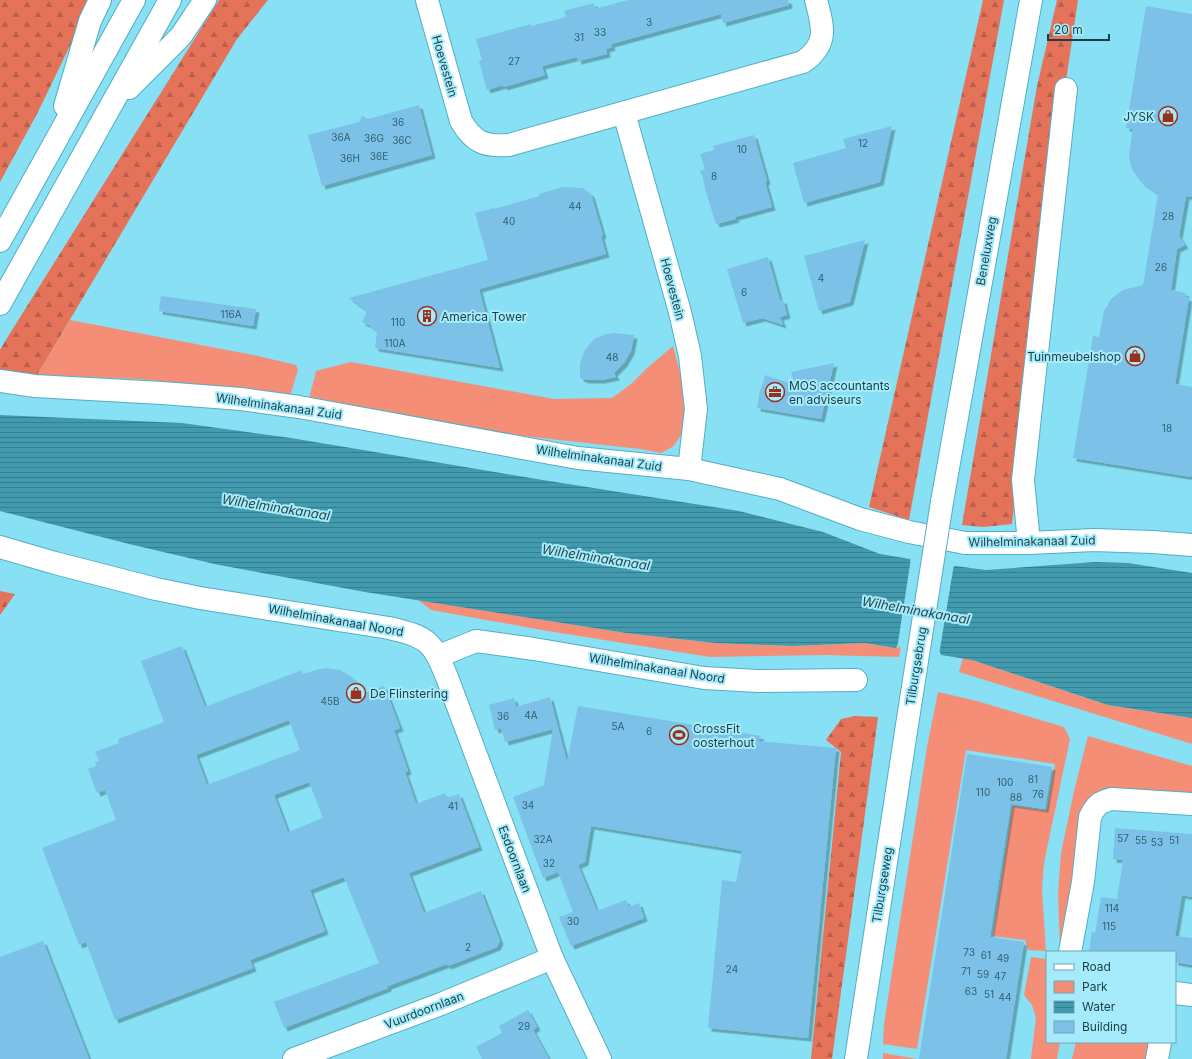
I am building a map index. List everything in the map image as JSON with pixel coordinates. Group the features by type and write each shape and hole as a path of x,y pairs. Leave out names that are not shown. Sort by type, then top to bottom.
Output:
{"main road":[{"path":"54,144 90,21 100,0"},
{"path":"0,241 134,0"},
{"path":"0,304 170,0"},
{"path":"110,108 181,36 205,0"},
{"name":"Hoevestein","path":"427,0 460,122 468,134 494,146 509,145 803,62 814,53 821,40 823,24 816,0"},
{"name":"Beneluxweg","path":"942,502 1031,0"},
{"path":"1029,543 1023,480 1066,90"},
{"name":"Hoevestein","path":"624,113 680,312 690,356 696,409 689,469"},
{"name":"Wilhelminakanaal Zuid","path":"0,381 34,386 154,392 241,399 299,407 578,458 689,469 780,490 860,519 909,532 965,543 1029,543 1094,540 1192,545"},
{"name":"Tilburgsebrug","path":"909,712 942,502"},
{"name":"Wilhelminakanaal Noord","path":"0,547 69,567 156,589 200,598 412,633 430,644 439,656 476,641 534,649 704,678 758,681 856,680"},
{"name":"Esdoornlaan","path":"439,656 552,958 600,1059"},
{"name":"Tilburgseweg","path":"856,1059 909,712"},
{"path":"1070,951 1083,882 1090,816 1101,801 1112,799 1192,804"},
{"name":"Vuurdoornlaan","path":"294,1059 441,1004 552,958"},
{"path":"1176,993 1192,995"},
{"path":"1157,1059 1160,1043"}],"green space":[{"path":"0,0 92,0 38,112 0,182"},
{"path":"219,0 268,0 237,39 37,375 0,372 0,350 7,338"},
{"path":"983,0 1004,0 909,520 869,507"},
{"path":"1057,0 1078,0 1043,234 1012,524 983,527 962,525 1037,86"},
{"path":"70,320 258,356 296,365 298,370 290,396 213,386 138,379 37,375"},
{"path":"673,346 683,384 685,428 674,446 661,453 640,449 497,433 382,410 309,399 316,371 351,362 554,399 612,398 631,384"},
{"path":"0,591 15,594 0,615"},
{"path":"418,600 626,633 715,643 792,646 865,643 895,648 898,645 901,646 899,657 826,655 710,657 542,630 431,610"},
{"path":"963,658 1108,705 1192,718 1192,744 959,672"},
{"path":"938,692 977,701 1064,727 1070,739 1044,863 1042,889 1046,951 1028,950 1025,940 993,936 1013,806 1047,811 1055,764 966,750 917,1049 883,1044 884,1024 927,747"},
{"path":"855,716 878,717 832,1059 811,1059 841,752 826,740 841,719"},
{"path":"1088,736 1192,766 1192,797 1103,793 1060,950 1058,893 1061,853 1074,791"},
{"path":"1031,957 1046,959 1046,1043 1060,1043 1057,1059 1031,1059 1036,1018 1032,1005 1024,995"},
{"path":"1076,1043 1152,1043 1149,1059 1072,1059"},
{"path":"883,1053 917,1059 883,1059"}],"water":[{"name":"Wilhelminakanaal","path":"0,415 182,423 291,438 739,511 823,532 880,554 910,559 911,562 986,570 1095,562 1128,563 1192,573 1192,718 1108,705 972,660 941,655 940,652 898,645 895,648 865,643 792,646 715,643 626,633 365,592 219,565 129,544 0,511"}],"pier":[{"path":"911,558 912,560 954,564 939,655 898,647 897,649"}],"building":[{"path":"628,0 788,0 789,5 723,23 721,14 611,44 612,47 606,49 607,54 578,61 577,57 542,66 545,75 504,87 503,85 487,90 479,61 482,60 476,39 531,24 531,26 566,17 564,11 594,3 595,9"},
{"path":"1146,6 1192,14 1192,197 1186,196 1179,236 1185,245 1177,249 1171,290 1186,293 1185,297 1189,298 1175,384 1192,387 1192,477 1073,458 1093,336 1099,337 1104,311 1111,299 1123,290 1143,285 1155,213 1158,194 1141,182 1133,171 1129,154 1133,129 1126,128"},
{"path":"419,105 432,155 322,186 308,135 359,122 362,116 368,119"},
{"path":"892,126 880,182 804,203 793,163 846,148 843,139"},
{"path":"754,135 767,181 765,182 772,207 716,224 700,171 705,169 700,154 714,150 713,146"},
{"path":"563,187 583,188 591,194 603,235 601,236 606,254 479,289 500,368 375,348 377,332 369,325 362,322 367,311 349,298 488,260 475,213 540,196 539,194"},
{"path":"865,240 850,302 819,311 804,256"},
{"path":"768,257 780,300 783,300 787,315 780,317 783,325 762,318 743,323 727,269"},
{"path":"161,296 256,309 253,326 159,311"},
{"path":"614,333 634,335 631,351 624,363 614,373 616,377 601,380 586,380 580,378 580,363 585,350 594,339"},
{"path":"834,363 821,419 757,408 760,389 765,375 795,385 791,372"},
{"path":"182,646 205,707 302,670 303,674 326,668 340,670 352,677 365,693 384,686 400,728 394,730 408,771 405,772 416,804 445,793 447,798 459,794 479,847 409,873 424,913 481,891 500,941 497,947 448,966 447,964 388,986 388,988 284,1028 274,1002 379,963 344,877 310,890 325,931 250,960 253,968 115,1020 86,942 79,945 42,848 116,820 105,790 97,793 88,769 96,766 95,762 99,761 95,752 119,743 118,739 164,722 141,661","holes":["289,720 300,750 207,785 196,755","309,782 323,818 288,832 274,795"]},
{"path":"550,697 567,762 578,706 761,736 758,741 836,748 808,1038 708,1028 722,880 736,882 742,851 591,826 585,862 578,865 597,911 626,900 629,907 639,903 644,918 571,946 559,917 573,912 558,872 543,878 513,797 544,785 553,729 505,742 501,728 495,730 489,705 514,698 516,707"},
{"path":"967,754 1052,767 1045,809 1011,804 990,937 1024,942 1006,1059 919,1059"},
{"path":"1115,828 1192,834 1192,897 1182,895 1175,936 1192,938 1192,965 1176,962 1176,951 1089,951 1092,932 1095,933 1101,897 1117,899 1123,860 1113,859"},
{"path":"43,941 89,1059 0,1059 0,957"},
{"path":"528,1010 537,1027 533,1030 549,1059 482,1059 476,1047 502,1033 499,1026"}],"place":[{"name":"JYSK","path":"1168,116"},
{"name":"America Tower","path":"427,316"},
{"name":"Tuinmeubelshop","path":"1135,356"},
{"name":"MOS accountants en adviseurs","path":"775,392"},
{"name":"De Flinstering","path":"356,693"},
{"name":"CrossFit oosterhout","path":"679,735"}]}
